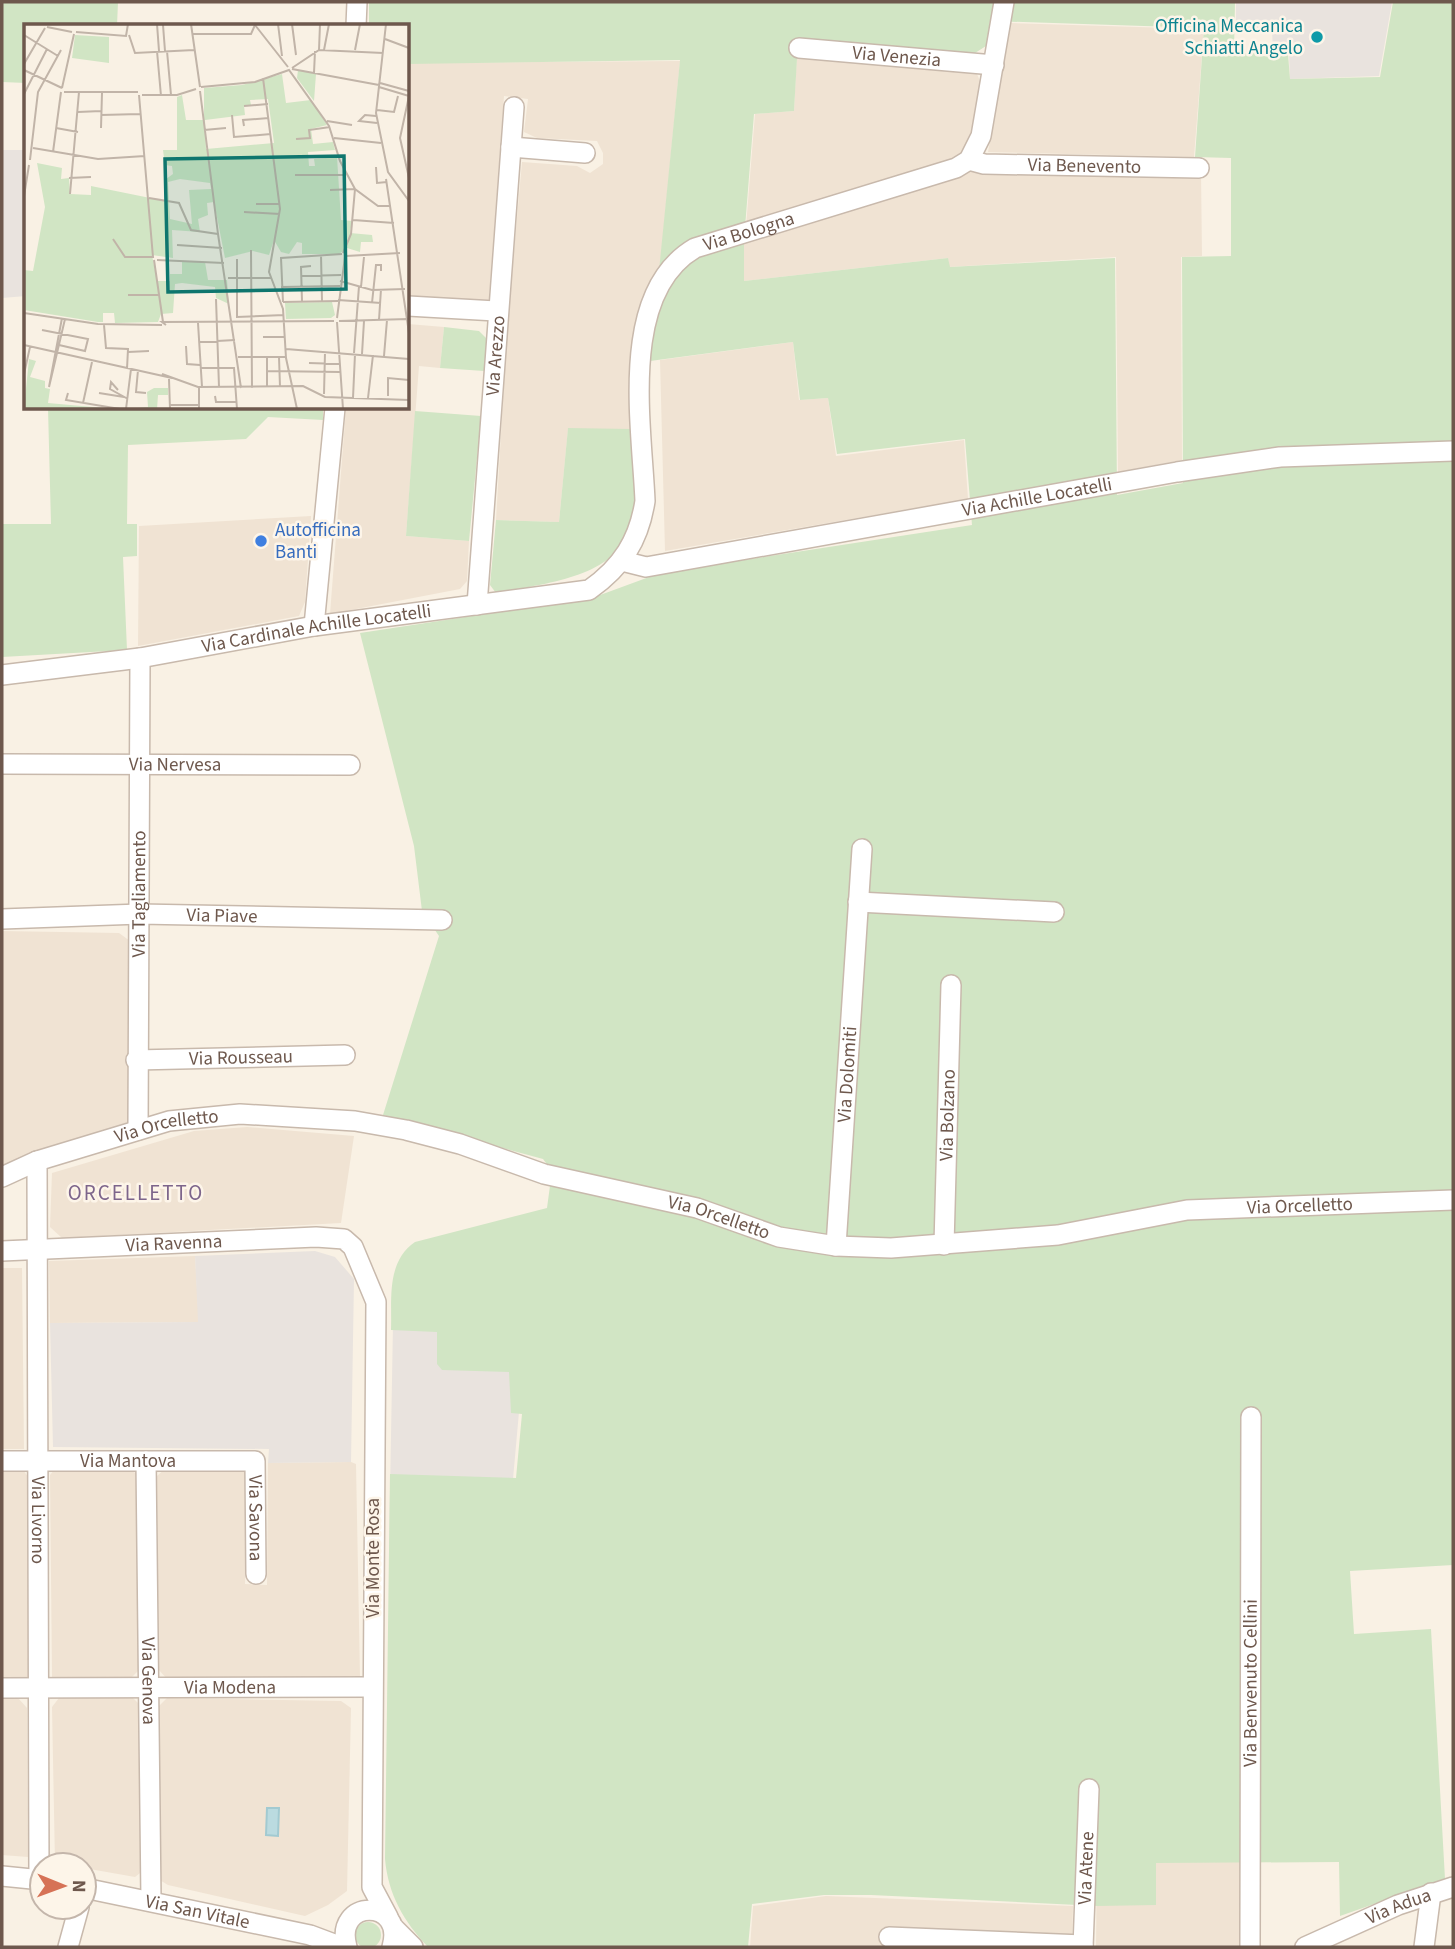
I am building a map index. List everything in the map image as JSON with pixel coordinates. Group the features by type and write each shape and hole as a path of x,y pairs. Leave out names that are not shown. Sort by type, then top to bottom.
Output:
{"street":[{"path":"356,24 357,2"},
{"path":"969,160 981,136 1004,2"},
{"name":"Via Venezia","path":"799,48 994,65"},
{"name":"Via Arezzo","path":"477,605 496,311 514,107"},
{"path":"511,147 585,153"},
{"name":"Via Benevento","path":"969,160 984,164 1199,168"},
{"name":"Via Bologna","path":"622,561 642,522 645,501 639,366 643,334 655,297 671,264 695,248 956,168 969,160"},
{"path":"410,306 496,311"},
{"path":"314,626 335,410"},
{"name":"Via Achille Locatelli","path":"622,561 646,567 1177,472 1280,457 1453,451"},
{"name":"Via Cardinale Achille Locatelli","path":"2,674 139,658 314,626 589,590 622,561"},
{"name":"Via Tagliamento","path":"138,1130 136,1060 140,915 139,658"},
{"name":"Via Nervesa","path":"2,764 350,765"},
{"name":"Via Dolomiti","path":"836,1246 862,849"},
{"path":"858,902 1054,912"},
{"name":"Via Piave","path":"2,919 140,915 442,920"},
{"name":"Via Bolzano","path":"944,1245 951,985"},
{"name":"Via Rousseau","path":"136,1060 345,1055"},
{"name":"Via Orcelletto","path":"2,1177 37,1161 138,1130 181,1119 240,1114 355,1121 406,1130 460,1144 544,1174 697,1208 779,1237 836,1246 944,1245 1058,1235 1187,1210 1453,1200"},
{"name":"Via Livorno","path":"37,1161 40,1851"},
{"name":"Via Ravenna","path":"2,1251 316,1237 344,1239"},
{"name":"Via Monte Rosa","path":"344,1239 353,1247 361,1262 376,1302 372,1887 391,1931"},
{"name":"Via Benvenuto Cellini","path":"1250,1947 1251,1417"},
{"name":"Via Mantova","path":"2,1461 255,1461"},
{"name":"Via Genova","path":"146,1461 150,1900"},
{"name":"Via Savona","path":"255,1461 256,1574"},
{"name":"Via Modena","path":"2,1688 372,1687"},
{"name":"Via Atene","path":"1083,1946 1089,1789"},
{"path":"2,1876 28,1879"},
{"path":"344,1947 344,1930 372,1887"},
{"name":"Via Adua","path":"1305,1947 1366,1918 1453,1887"},
{"name":"Via San Vitale","path":"98,1891 310,1936 344,1947"},
{"path":"1424,1947 1431,1893"},
{"path":"310,1936 371,1910 391,1931 414,1947"},
{"path":"68,1947 75,1921"},
{"path":"889,1937 1083,1946"}],"shaded area":[{"path":"1236,2 1392,2 1379,76 1290,79 1289,54 1273,54 1272,28 1236,28"},
{"path":"1010,23 1204,29 1194,157 988,152"},
{"path":"797,53 975,69 982,86 969,140 957,158 746,226 755,114 794,111"},
{"path":"680,61 659,277 632,429 568,429 559,522 496,520 507,330 522,162 577,166 590,173 603,164 603,153 597,141 537,138 524,132 528,99 504,96 489,299 482,306 410,298 410,63"},
{"path":"2,150 24,150 24,296 2,298"},
{"path":"967,171 1201,172 1202,256 1181,257 1182,460 1118,472 1116,257 949,267 948,258 744,281 744,240"},
{"path":"410,324 444,327 440,368 419,366 406,536 469,541 467,581 460,589 330,614 346,410 410,410"},
{"path":"793,342 799,400 828,398 836,456 964,440 968,499 665,551 660,360"},
{"path":"311,516 305,602 299,616 138,646 139,526"},
{"path":"2,931 119,933 130,941 128,1122 2,1169"},
{"path":"247,1127 354,1136 341,1223 62,1238 50,1227 52,1173 194,1131"},
{"path":"315,1251 335,1257 354,1279 351,1462 268,1463 269,1449 53,1447 50,1323 198,1322 195,1256"},
{"path":"195,1256 199,1322 50,1323 49,1261"},
{"path":"2,1268 22,1268 24,1449 2,1449"},
{"path":"393,1324 517,1339 511,1410 519,1412 513,1479 407,1549 389,1548"},
{"path":"268,1463 356,1464 360,1676 168,1680 158,1669 157,1476 166,1468 248,1470 245,1584 267,1585"},
{"path":"55,1469 126,1469 138,1474 138,1671 132,1677 52,1677 50,1475"},
{"path":"2,1470 23,1470 29,1478 29,1679 2,1680"},
{"path":"2,1698 18,1698 27,1708 28,1857 2,1855"},
{"path":"59,1698 133,1698 140,1705 140,1873 135,1877 98,1870 98,1851 55,1851 52,1707"},
{"path":"167,1698 341,1701 351,1708 347,1891 328,1905 305,1916 168,1885 158,1879 159,1706"},
{"path":"1098,1755 1241,1757 1240,1947 1096,1947"},
{"path":"826,1896 1073,1906 1072,1947 750,1947 753,1906"}],"green space":[{"path":"2,2 118,2 117,24 24,24 24,83 2,82"},
{"path":"369,2 1235,2 1234,53 1288,54 1290,79 1380,77 1393,2 1453,2 1453,1565 1350,1571 1354,1634 1431,1629 1445,1879 1340,1916 1339,1862 1156,1863 1156,1905 1098,1906 824,1895 752,1904 748,1947 428,1947 412,1928 394,1896 385,1859 390,1474 516,1478 522,1414 511,1413 509,1372 442,1370 437,1364 437,1332 391,1330 391,1294 395,1270 406,1250 415,1242 547,1208 552,1171 543,1159 383,1115 439,936 422,911 414,846 360,633 592,598 660,573 972,525 965,439 837,454 828,398 800,400 793,342 650,361 680,60 410,64 410,24 369,24","holes":["990,21 1204,28 1195,157 1231,158 1231,256 1182,257 1183,483 1117,495 1115,258 950,267 948,258 744,281 744,240 754,114 794,111 798,41 975,53 986,46"]},
{"path":"444,327 479,331 487,339 484,371 440,368"},
{"path":"48,410 323,410 323,420 268,417 246,439 128,445 127,524 137,524 137,556 123,557 127,650 2,657 2,524 51,524"},
{"path":"415,411 481,416 469,541 406,536"},
{"path":"568,428 632,429 638,487 634,522 625,541 612,556 596,567 557,581 496,593 490,585 496,520 559,522"},
{"path":"368,1922 377,1926 381,1935 377,1944 368,1948 359,1944 355,1935 359,1926"}],"water":[{"path":"267,1808 279,1808 278,1836 266,1835"}],"place":[{"name":"Officina Meccanica Schiatti Angelo","path":"1317,37"},
{"name":"Autofficina Banti","path":"261,541"}],"district":[{"name":"ORCELLETTO","path":"136,1193"}]}
